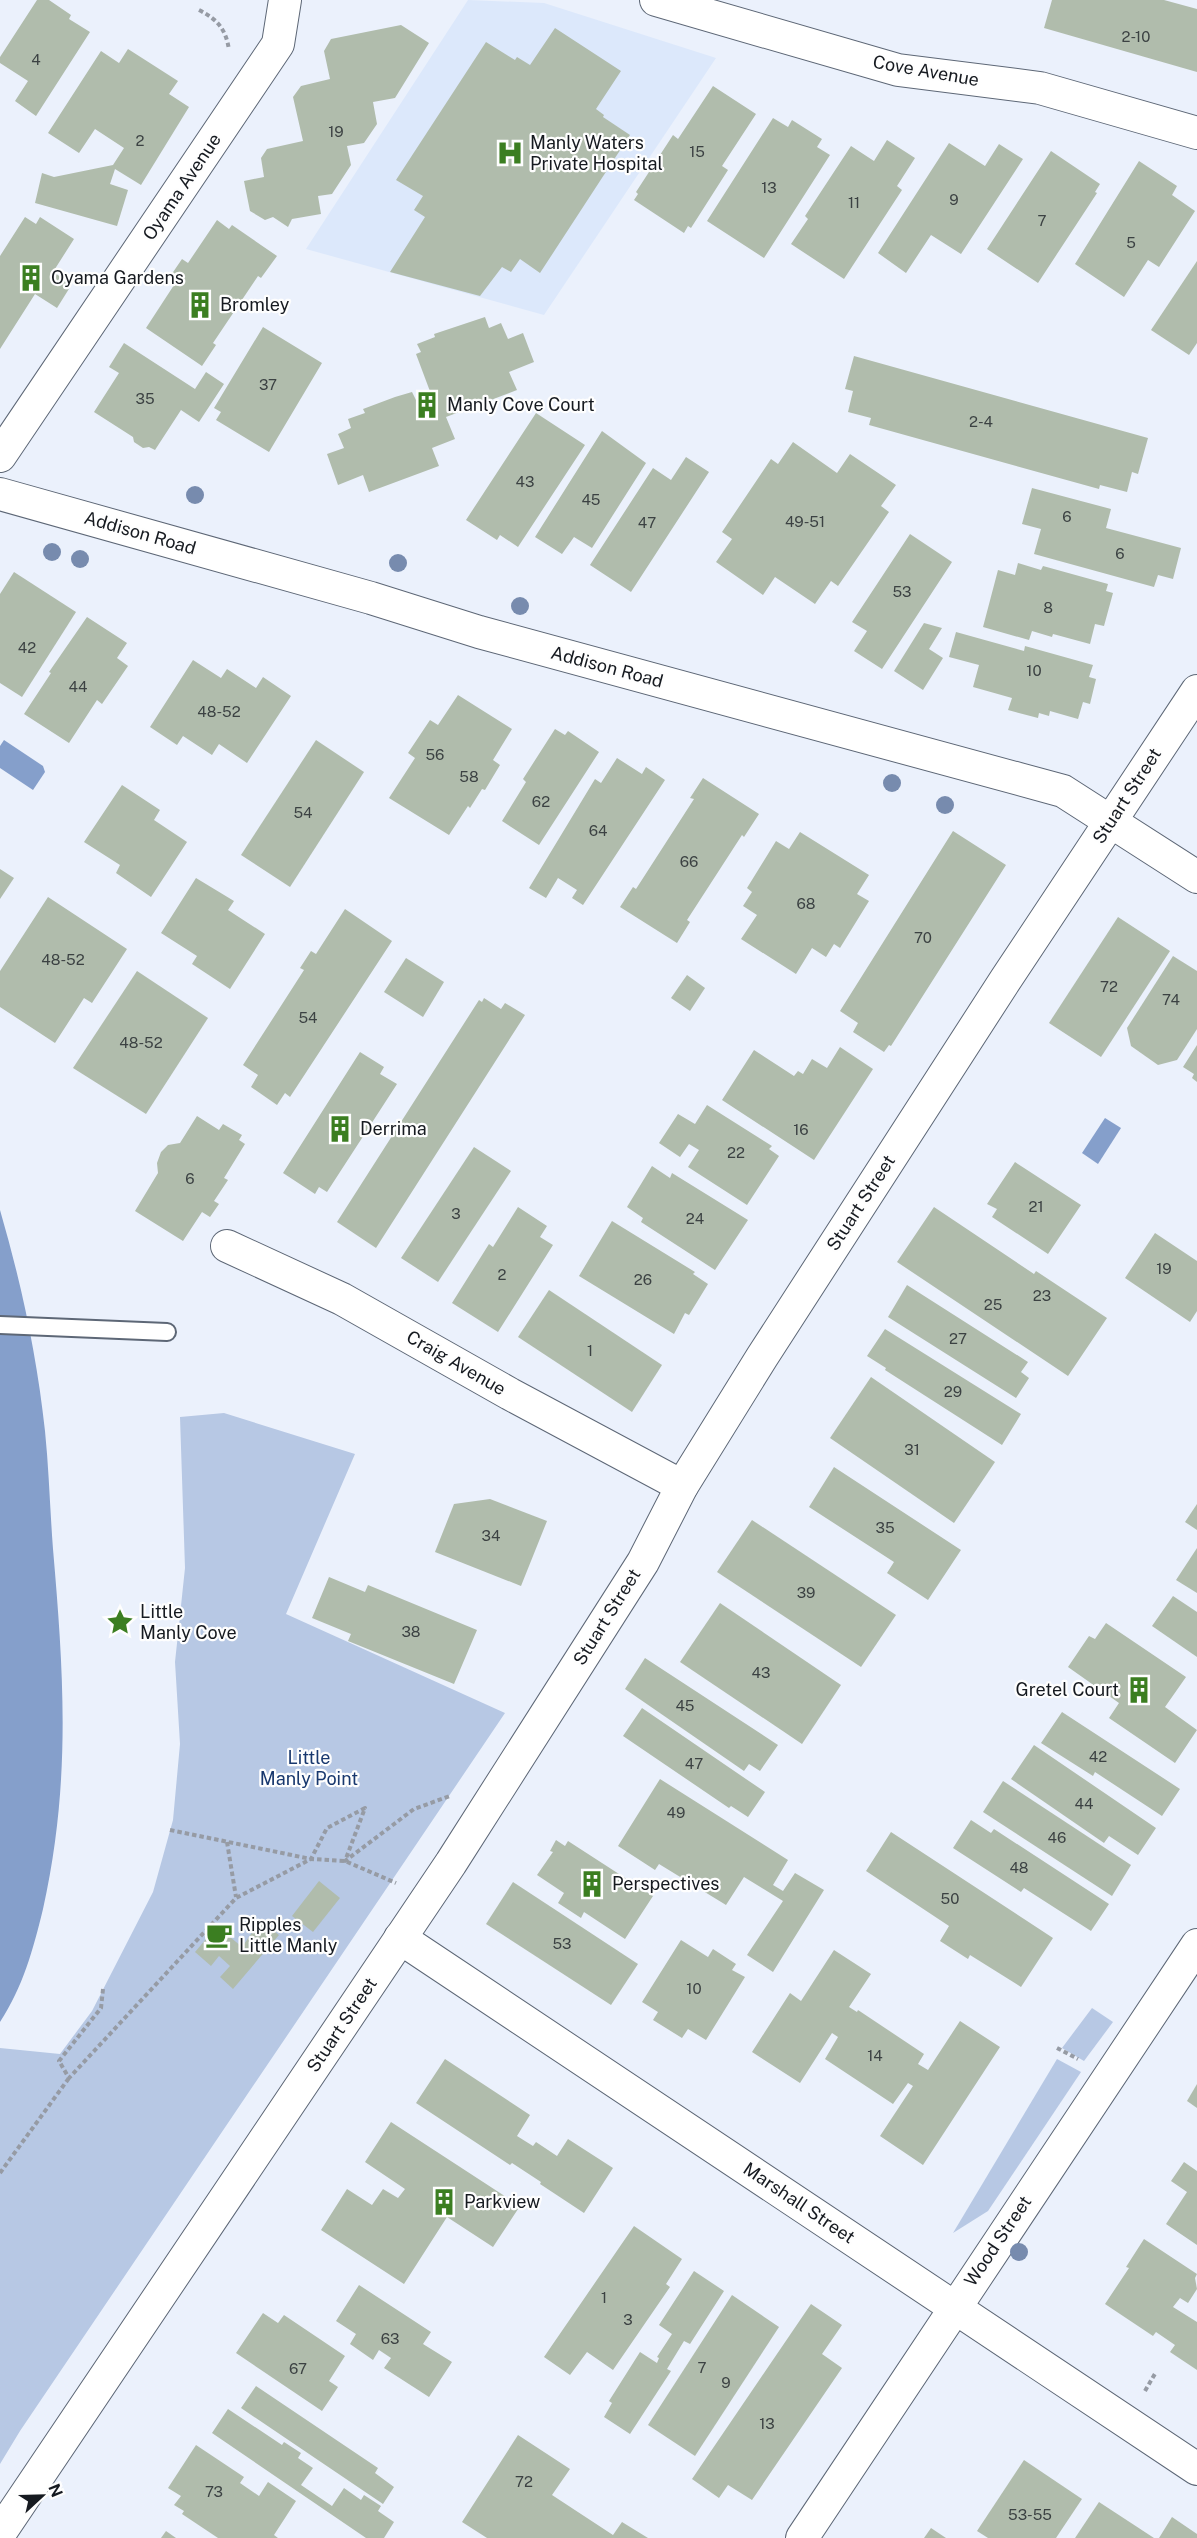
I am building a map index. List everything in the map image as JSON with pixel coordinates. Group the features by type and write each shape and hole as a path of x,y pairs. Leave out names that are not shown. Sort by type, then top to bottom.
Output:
{"street":[{"name":"Oyama Avenue","path":"0,456 278,44 285,0"},
{"name":"Cove Avenue","path":"656,0 898,70 1040,88 1197,133"},
{"name":"Addison Road","path":"0,494 371,598 479,632 1063,791 1197,877"},
{"name":"Stuart Street","path":"0,2533 451,1863 643,1562 682,1486 993,999 1197,691"},
{"name":"Craig Avenue","path":"227,1246 342,1299 510,1394 682,1486"},
{"name":"Marshall Street","path":"400,1938 1197,2469"},
{"name":"Wood Street","path":"802,2538 1197,1945"}],"lane":[{"path":"0,1325 167,1332"}],"path":[{"path":"345,1861 414,1809 453,1795"},
{"path":"0,2173 87,2056 236,1898 311,1858 327,1828 365,1808 345,1861"},
{"path":"170,1830 311,1858 345,1861 396,1884"},
{"path":"227,1842 236,1898"},
{"path":"69,2078 59,2061 101,2008 103,1989"},
{"path":"1145,2391 1156,2372"}],"shaded area":[{"name":"Manly Waters Private Hospital","path":"468,0 544,3 716,58 544,315 306,249"},
{"path":"4,740 43,766 45,772 33,790 0,768 0,746"},
{"path":"1105,1118 1121,1128 1098,1164 1082,1153"},
{"path":"0,1210 27,1319 42,1403 60,1641 63,1729 58,1817 43,1909 21,1982 0,2022"}],"green space":[{"name":"Little Manly Point","path":"224,1413 355,1454 286,1614 505,1713 20,2431 0,2464 0,2048 60,2054 92,2011 153,1892 173,1820 180,1744 175,1662 185,1568 180,1417"},
{"path":"1092,2008 1113,2022 1084,2061 1062,2048"},
{"path":"1057,2059 1081,2072 988,2211 953,2233"}],"building":[{"path":"37,0 49,0 71,15 69,19 90,32 36,116 15,101 28,81 0,63 0,57"},
{"path":"1052,0 1164,0 1197,9 1197,72 1044,28"},
{"path":"401,25 429,43 395,98 373,102 377,124 364,143 347,146 351,165 332,194 318,196 321,214 292,219 288,227 273,217 265,220 250,211 244,181 264,177 261,158 267,149 303,141 293,97 301,86 330,79 324,51 331,39"},
{"path":"555,28 621,71 596,109 604,115 603,117 630,135 540,273 520,259 511,272 502,267 480,296 390,272 425,217 414,210 423,196 396,180 486,42 515,60 517,57 530,65"},
{"path":"128,49 178,81 169,94 189,107 141,185 115,169 110,184 128,190 117,226 35,203 42,173 54,177 113,165 124,148 95,129 79,153 48,133 101,51 119,63"},
{"path":"713,86 756,114 722,166 728,170 691,228 688,226 684,233 634,200 638,194 636,192 673,135 678,139"},
{"path":"773,118 788,127 792,120 822,139 817,147 830,155 764,258 707,221"},
{"path":"887,140 915,158 897,186 902,190 844,279 791,244 808,219 805,216 851,146 874,161"},
{"path":"949,143 985,166 999,144 1023,159 961,254 931,235 906,273 878,253"},
{"path":"1051,151 1100,184 1095,192 1097,193 1038,283 987,249"},
{"path":"1139,161 1177,186 1172,195 1195,211 1159,267 1148,260 1124,297 1075,264"},
{"name":"Oyama Gardens","path":"25,217 36,224 40,217 74,239 53,272 72,284 57,308 35,294 0,349 0,256"},
{"name":"Bromley","path":"217,220 229,229 232,225 277,256 261,278 258,276 213,343 216,345 202,366 146,328 176,282 169,278 182,259 188,263"},
{"path":"1197,261 1197,343 1189,355 1151,330"},
{"name":"Manly Cove Court","path":"485,317 489,328 501,323 508,339 523,333 534,362 509,372 517,390 446,417 455,439 432,448 439,466 369,492 363,475 338,485 327,454 344,448 338,434 351,428 348,419 365,413 363,409 395,397 412,392 416,400 431,394 416,354 421,352 417,344 435,337 434,334"},
{"path":"263,327 322,363 269,452 216,420 221,412 214,408"},
{"path":"124,343 195,389 206,372 224,384 199,422 181,410 155,450 149,447 143,448 134,442 133,437 94,412 119,373 109,367"},
{"path":"854,356 1148,438 1138,474 1132,472 1127,492 1100,485 1099,489 869,425 871,418 848,412 853,391 845,389"},
{"path":"536,413 585,445 518,547 500,535 497,540 466,520"},
{"path":"602,431 646,463 592,548 574,537 562,554 535,537"},
{"path":"793,442 837,473 850,454 896,485 881,506 889,512 838,586 831,581 815,604 775,577 763,595 716,562 732,539 722,532 771,459 778,464"},
{"path":"686,457 709,472 631,592 590,565 653,468 671,480"},
{"path":"1032,488 1111,509 1106,528 1181,548 1173,579 1158,575 1154,587 1034,554 1041,529 1022,524"},
{"path":"910,534 952,562 882,669 854,651 867,631 852,622"},
{"path":"1018,563 1041,570 1043,566 1108,584 1106,591 1113,593 1104,626 1095,624 1090,644 1032,631 1029,640 983,627 998,570 1015,575"},
{"path":"14,572 76,612 22,697 0,683 0,594"},
{"path":"87,617 127,643 117,658 128,666 102,704 97,700 69,743 24,714 51,673 49,672"},
{"path":"924,623 942,628 929,649 943,658 923,690 894,671"},
{"path":"956,632 1024,651 1025,646 1093,665 1089,677 1096,679 1090,704 1083,702 1078,719 1050,711 1049,716 1039,713 1038,718 1008,710 1012,698 973,687 979,665 949,657"},
{"path":"193,660 221,678 227,669 256,688 263,677 291,696 247,763 219,744 212,755 183,736 177,745 150,727"},
{"path":"458,695 512,729 493,760 500,765 485,790 482,789 470,808 468,806 449,835 389,798 415,758 408,753 430,720 438,725"},
{"path":"555,729 565,735 568,731 599,752 539,845 502,821 526,782 523,779"},
{"path":"316,740 364,772 290,887 241,855"},
{"path":"617,758 642,774 646,767 665,780 583,905 572,898 577,890 558,878 546,898 529,888 595,779 601,783"},
{"path":"703,778 759,814 744,837 742,835 687,920 690,922 677,943 620,907 633,887 636,889 694,799 690,798"},
{"path":"122,785 160,810 154,820 187,842 151,897 116,873 120,865 84,842"},
{"path":"953,831 1006,865 891,1046 889,1045 884,1052 853,1032 858,1023 840,1011"},
{"path":"800,832 869,875 857,894 869,901 840,948 834,944 826,957 812,948 796,974 741,939 757,915 743,906 752,892 747,888 776,841 789,849"},
{"path":"0,869 14,878 0,899"},
{"path":"196,878 234,901 228,910 265,934 230,989 192,964 197,956 161,933"},
{"path":"48,897 127,949 92,1003 84,998 55,1043 0,1007 0,971"},
{"path":"345,909 392,941 290,1097 285,1093 277,1105 251,1087 258,1075 243,1065 304,970 300,968 311,951 316,954"},
{"path":"1118,917 1170,951 1101,1057 1049,1023"},
{"path":"1173,956 1197,971 1197,1029 1177,1060 1158,1065 1131,1046 1127,1028"},
{"path":"406,958 444,982 423,1017 384,992"},
{"path":"137,971 208,1018 146,1114 73,1068"},
{"path":"687,975 705,988 690,1011 671,998"},
{"path":"484,998 501,1009 505,1003 525,1015 376,1248 337,1222 479,1000 482,1002"},
{"path":"1197,1045 1197,1082 1192,1078 1194,1074 1183,1067"},
{"path":"840,1047 873,1069 814,1160 722,1100 754,1050 794,1076 798,1071 803,1074 812,1059 827,1068"},
{"name":"Derrima","path":"360,1052 384,1067 380,1074 397,1084 327,1192 319,1187 315,1194 283,1173"},
{"path":"707,1105 772,1146 769,1149 779,1156 747,1205 688,1167 699,1150 689,1144 680,1157 659,1143 678,1114 695,1124"},
{"path":"197,1116 219,1130 223,1124 242,1135 239,1140 245,1144 224,1178 228,1180 214,1201 219,1204 210,1217 202,1212 183,1241 135,1211 158,1173 157,1163 161,1152 168,1145 180,1143"},
{"path":"474,1147 511,1171 438,1282 401,1258"},
{"path":"1015,1162 1081,1205 1048,1254 992,1217 997,1209 987,1204"},
{"path":"652,1166 670,1178 672,1173 748,1220 715,1270 641,1222 643,1218 627,1207"},
{"path":"518,1207 547,1226 540,1237 553,1245 498,1332 452,1303 489,1244 493,1247"},
{"path":"934,1207 1034,1274 1036,1271 1107,1318 1068,1376 897,1262"},
{"path":"612,1221 695,1272 693,1274 708,1284 689,1315 685,1313 674,1334 579,1276"},
{"path":"1155,1233 1197,1261 1197,1311 1190,1322 1125,1278"},
{"path":"907,1285 1028,1362 1021,1372 1029,1378 1016,1398 888,1317"},
{"path":"549,1290 662,1365 632,1412 518,1337"},
{"path":"885,1329 1021,1414 1002,1445 867,1356"},
{"path":"871,1377 995,1462 954,1523 830,1438"},
{"path":"834,1467 961,1550 928,1600 887,1573 894,1562 809,1507"},
{"path":"490,1499 547,1521 521,1586 435,1552 454,1504"},
{"path":"1197,1504 1197,1530 1185,1522"},
{"path":"752,1520 896,1615 861,1667 717,1572"},
{"path":"1197,1548 1197,1593 1176,1580"},
{"path":"329,1577 365,1592 368,1585 477,1630 454,1684 348,1641 351,1634 312,1618"},
{"path":"1173,1596 1197,1612 1197,1657 1152,1626"},
{"path":"720,1603 841,1685 802,1744 680,1662"},
{"name":"Gretel Court","path":"1106,1623 1186,1677 1165,1707 1197,1730 1175,1763 1109,1718 1119,1703 1068,1667 1089,1636 1095,1639"},
{"path":"645,1658 778,1745 760,1771 749,1764 744,1771 625,1689"},
{"path":"642,1708 765,1792 748,1817 731,1806 729,1808 623,1736"},
{"path":"1062,1712 1180,1789 1162,1816 1095,1772 1093,1776 1041,1743"},
{"path":"1034,1745 1156,1828 1138,1855 1109,1836 1104,1843 1011,1779"},
{"path":"660,1779 788,1860 773,1885 783,1891 795,1873 824,1890 773,1972 747,1955 783,1901 744,1877 726,1905 659,1864 655,1870 618,1846"},
{"path":"1003,1781 1131,1865 1112,1896 983,1812"},
{"path":"971,1820 991,1833 994,1829 1109,1904 1091,1931 1024,1888 1021,1892 953,1848"},
{"path":"891,1832 1053,1938 1021,1987 970,1955 968,1959 940,1941 949,1926 866,1871"},
{"name":"Perspectives","path":"556,1840 565,1846 568,1841 653,1896 625,1939 584,1912 581,1918 558,1903 564,1893 537,1875 553,1852 550,1851"},
{"path":"319,1881 340,1898 313,1932 292,1916"},
{"path":"513,1882 638,1964 611,2005 486,1924"},
{"path":"261,1920 279,1935 233,1989 220,1977 230,1966 219,1956 211,1966 195,1952 217,1926 242,1947"},
{"path":"681,1940 708,1957 713,1949 736,1964 732,1970 745,1977 706,2040 688,2029 682,2038 653,2020 658,2012 642,2002"},
{"path":"834,1950 871,1974 849,2007 857,2012 858,2010 924,2054 918,2064 928,2070 960,2021 1000,2047 923,2165 880,2136 913,2086 908,2083 893,2104 825,2059 838,2037 832,2033 800,2083 752,2052 790,1993 801,2001"},
{"path":"445,2059 530,2115 517,2136 533,2146 536,2142 557,2156 568,2139 613,2168 584,2213 512,2163 510,2165 416,2103"},
{"path":"1197,2084 1197,2108 1187,2101"},
{"name":"Parkview","path":"391,2122 520,2206 493,2247 447,2217 404,2284 321,2230 347,2189 372,2205 383,2189 398,2198 405,2189 365,2162"},
{"path":"1184,2162 1197,2171 1197,2245 1166,2224 1187,2192 1171,2181"},
{"path":"634,2226 682,2259 666,2284 670,2287 613,2370 587,2352 570,2375 544,2357"},
{"path":"1144,2239 1197,2274 1195,2278 1197,2289 1188,2303 1180,2298 1173,2307 1197,2322 1197,2370 1170,2352 1175,2345 1156,2332 1153,2336 1105,2304 1129,2268 1126,2267"},
{"path":"694,2271 724,2291 690,2344 684,2341 667,2369 671,2371 630,2434 604,2417 612,2403 609,2401 640,2352 657,2363 659,2358 657,2357 672,2334 659,2325"},
{"path":"359,2285 431,2332 423,2344 452,2362 429,2397 384,2368 391,2358 379,2350 373,2360 350,2344 356,2334 336,2321"},
{"path":"732,2295 779,2327 695,2456 648,2425"},
{"path":"811,2304 842,2325 822,2354 842,2368 752,2500 728,2485 719,2498 692,2479"},
{"path":"263,2313 278,2323 284,2315 345,2356 329,2381 338,2387 322,2411 236,2353"},
{"path":"256,2386 378,2468 375,2473 394,2487 383,2504 241,2408"},
{"path":"228,2409 282,2445 284,2442 301,2453 298,2458 313,2468 301,2485 332,2506 344,2488 361,2500 364,2495 381,2506 378,2511 394,2522 384,2538 366,2538 212,2433"},
{"path":"518,2435 570,2469 552,2495 613,2535 622,2522 648,2538 487,2538 462,2522"},
{"path":"196,2445 244,2477 240,2483 259,2496 268,2482 296,2501 274,2535 278,2538 218,2538 182,2514 184,2511 174,2505 181,2496 168,2488"},
{"path":"1024,2460 1082,2499 1056,2538 988,2538 977,2531"},
{"path":"1099,2502 1154,2538 1075,2538"},
{"path":"1172,2517 1197,2534 1197,2538 1159,2538"},
{"path":"931,2528 946,2538 924,2538"},
{"path":"166,2531 176,2538 161,2538"}],"place":[{"name":"Manly Waters Private Hospital","path":"510,153"},
{"name":"Oyama Gardens","path":"31,278"},
{"name":"Bromley","path":"200,305"},
{"name":"Manly Cove Court","path":"427,405"},
{"name":"Derrima","path":"340,1129"},
{"name":"Little Manly Cove","path":"120,1622"},
{"name":"Gretel Court","path":"1139,1690"},
{"name":"Perspectives","path":"592,1884"},
{"name":"Ripples Little Manly","path":"219,1935"},
{"name":"Parkview","path":"444,2202"}]}
